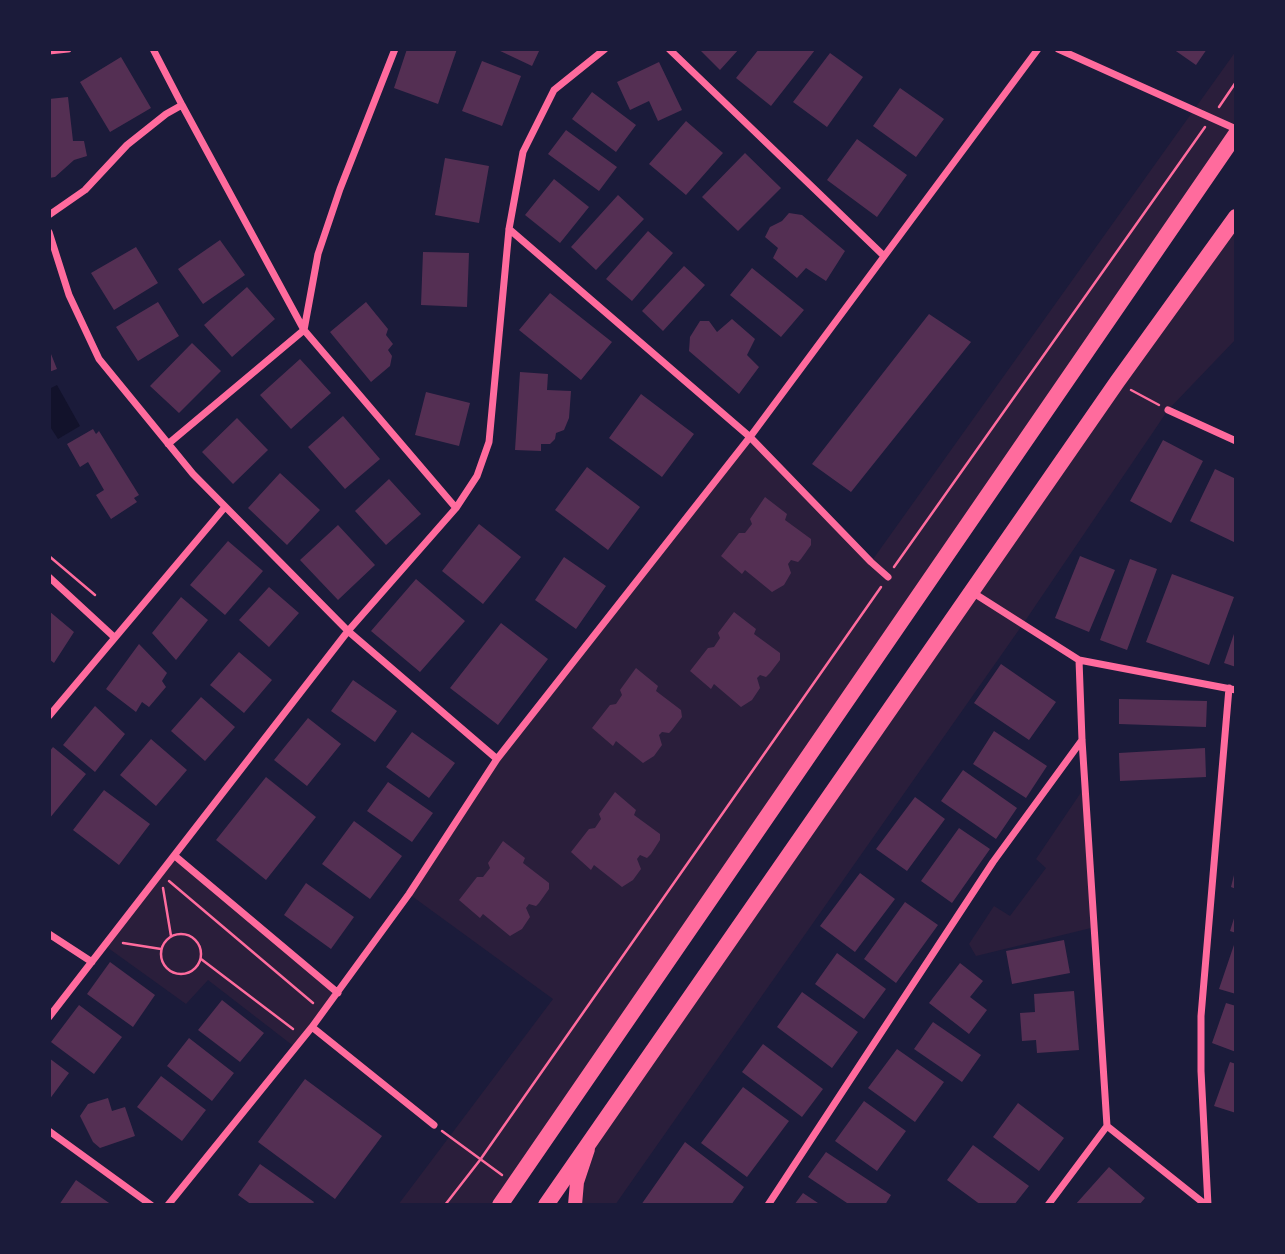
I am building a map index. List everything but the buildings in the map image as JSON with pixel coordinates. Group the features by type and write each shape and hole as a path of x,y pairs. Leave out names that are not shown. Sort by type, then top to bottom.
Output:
{"main road":[{"path":"500,1205 1236,132"},
{"path":"546,1205 593,1133 1117,382 1236,217"},
{"path":"575,1205 578,1182 593,1133"}],"street":[{"path":"49,51 68,49"},
{"path":"153,49 304,330 456,508"},
{"path":"168,444 304,330 318,254 340,189 395,49"},
{"path":"49,1017 348,631 456,508 477,476 489,442 509,229 523,152 554,90 606,49"},
{"path":"669,49 884,256"},
{"path":"168,1205 313,1027 409,894 497,759 750,437 1038,49"},
{"path":"1058,49 1212,118 1236,132"},
{"path":"49,215 85,190 127,145 166,114 182,106"},
{"path":"509,229 750,437 888,577"},
{"path":"49,232 69,296 99,359 193,474 348,631 497,759"},
{"path":"1168,410 1236,441"},
{"path":"49,716 225,507"},
{"path":"49,577 114,637"},
{"path":"972,592 1079,660 1233,689 1201,1016 1207,1205"},
{"path":"1048,1205 1107,1126 1079,660"},
{"path":"768,1205 993,862 1082,740"},
{"path":"175,856 338,993"},
{"path":"49,934 92,962"},
{"path":"313,1027 434,1125"},
{"path":"1107,1126 1207,1205"},
{"path":"49,1130 151,1205"}],"path":[{"path":"445,1205 480,1160 1236,82"},
{"path":"1117,382 1168,410"},
{"path":"49,556 95,595"},
{"path":"161,874 171,936"},
{"path":"161,874 324,1012"},
{"path":"171,936 191,936 200,946 201,959 187,974 174,974 163,965 161,949 171,936"},
{"path":"108,940 161,949"},
{"path":"201,959 304,1037"},
{"path":"434,1125 514,1184"}],"shaded area":[{"path":"1236,51 1236,135 500,1205 398,1205 553,999 409,894 497,759 750,437 871,562"},
{"path":"1236,217 1236,339 1168,410 1023,624 615,1205 575,1205 593,1133"},
{"path":"57,385 80,426 58,439 49,425 49,389"},
{"path":"1082,791 1091,928 976,956 969,944 994,906 1010,916 1046,868 1036,859"},
{"path":"175,856 338,993 296,1048 208,980 186,1004 104,945"}]}
